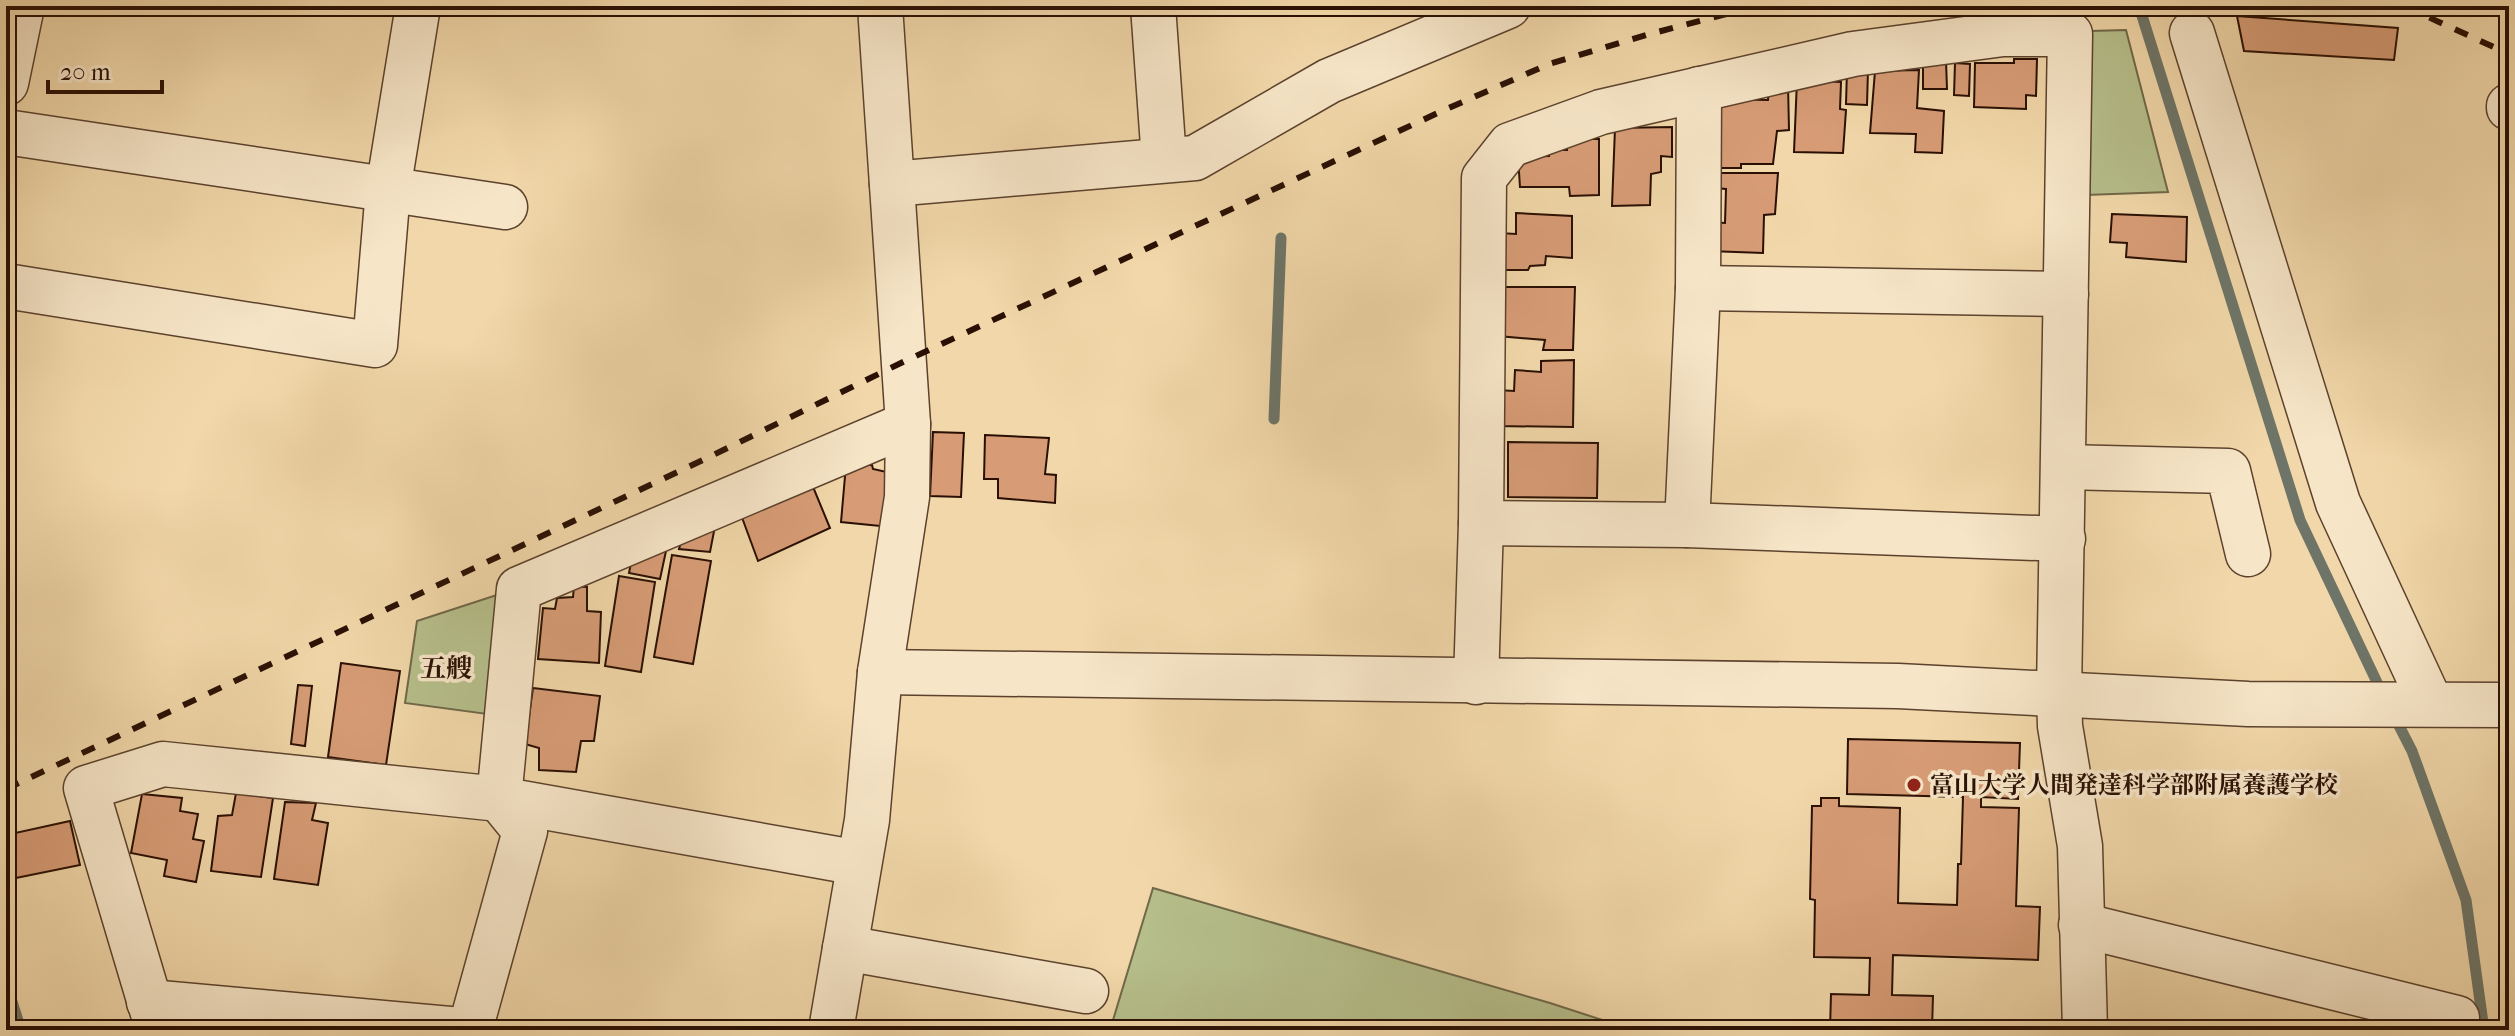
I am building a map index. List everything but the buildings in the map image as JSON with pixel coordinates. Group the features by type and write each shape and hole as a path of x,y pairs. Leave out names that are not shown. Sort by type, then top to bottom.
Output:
{"street":[{"path":"6,83 22,6"},
{"path":"6,286 375,345 388,190 418,6"},
{"path":"831,1030 867,820 880,672 907,497 908,424 880,6"},
{"path":"1153,6 1164,160"},
{"path":"892,184 1195,158 1329,81 1497,8"},
{"path":"2192,33 2338,503 2431,704"},
{"path":"1476,682 1481,523 1484,178 1510,145 1601,112 1853,54 2003,34 2070,34 2059,693 2060,726 2080,846 2085,1030"},
{"path":"1687,525 1698,288 1699,89"},
{"path":"6,132 505,207"},
{"path":"1698,288 2066,294"},
{"path":"470,1030 525,831 499,799 519,589 908,424"},
{"path":"2064,467 2228,471 2248,554"},
{"path":"1481,523 1687,525 2063,539"},
{"path":"880,672 1898,686 2248,704 2509,705"},
{"path":"461,1030 154,1016 86,788 163,764 499,799 859,863"},
{"path":"2081,925 2457,1018"},
{"path":"845,948 1086,991"}],"green space":[{"path":"2126,30 2168,192 2086,195 2090,31"},
{"path":"503,593 487,714 405,703 417,621"},
{"path":"1153,888 1550,1003 1633,1030 1110,1030"}],"waterway":[{"path":"2139,6 2300,520 2383,695"},
{"path":"1274,419 1281,238"},
{"path":"2393,714 2412,751 2466,900 2484,1030"},
{"path":"6,983 21,1030"}],"railway":[{"path":"6,789 703,460 903,362 1442,111 1549,64 1757,6"},
{"path":"2404,6 2509,54"},
{"path":"2489,6 2509,15"}],"place":[{"name":"富山大学人間発達科学部附属養護学校","path":"1914,785"}],"district":[{"name":"五艘","path":"446,668"}]}
